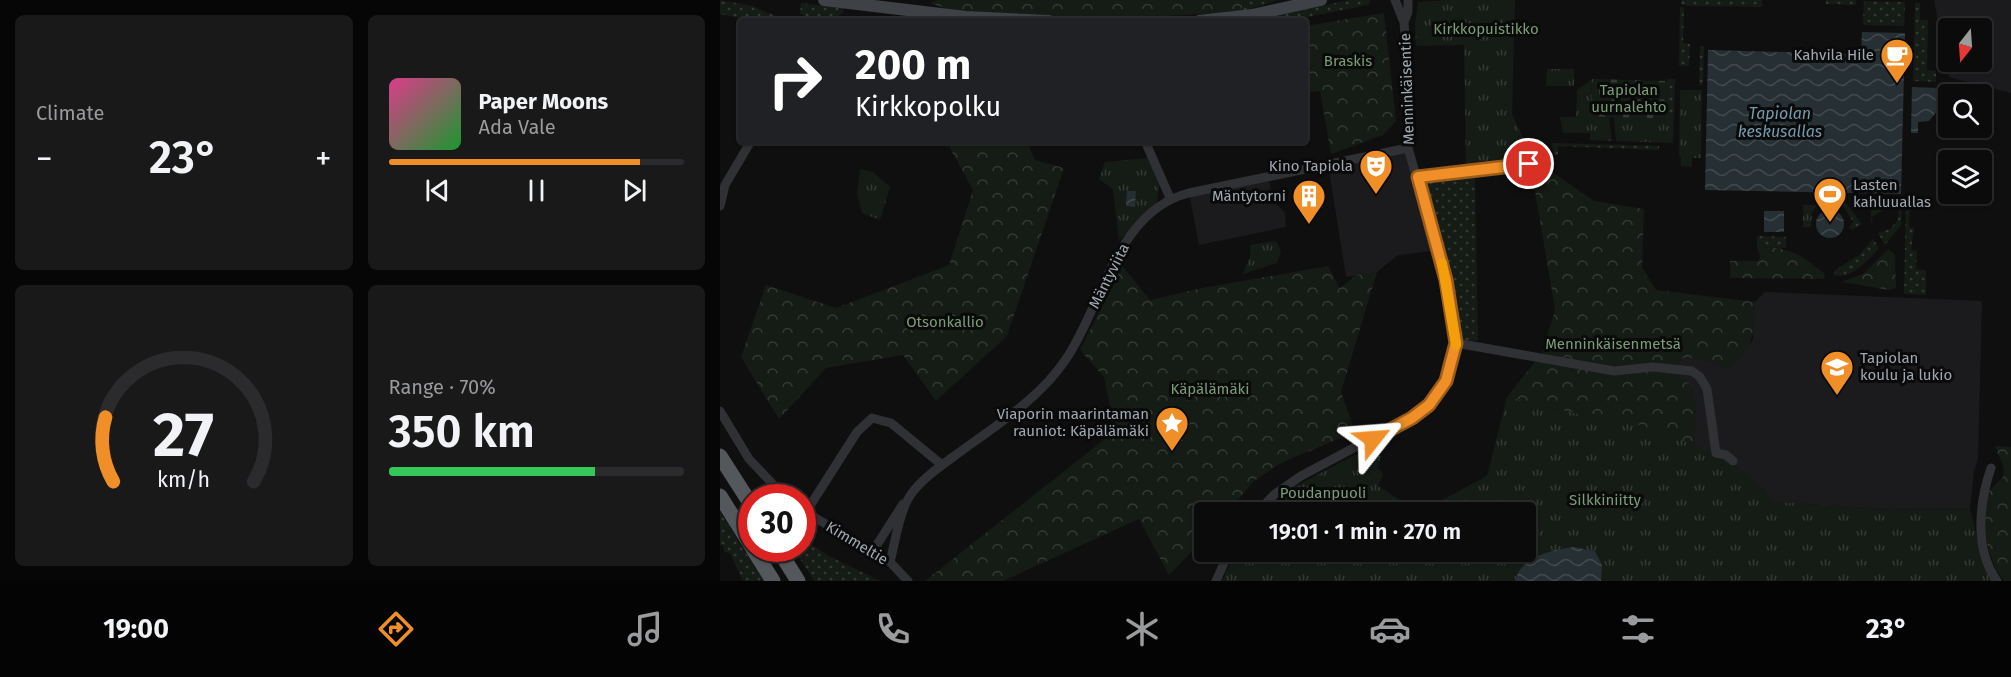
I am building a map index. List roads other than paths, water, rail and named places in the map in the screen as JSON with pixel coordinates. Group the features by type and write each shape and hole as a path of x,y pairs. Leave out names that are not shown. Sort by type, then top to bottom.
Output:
{"highway":[{"path":"720,456 738,484"},
{"path":"720,496 738,525"},
{"path":"761,562 773,581"},
{"path":"786,562 798,581"}],"main road":[{"path":"824,0 956,16 993,18"},
{"path":"1226,18 1252,15 1321,0"}],"street":[{"name":"Menninkäisentie","path":"1267,502 1301,476 1412,418 1429,405 1446,381 1456,343 1446,280 1408,148 1408,78 1404,22 1395,0"},
{"name":"Menninkäisentie","path":"1404,22 1408,12 1408,0"},
{"path":"720,206 725,185 749,144"},
{"path":"1146,144 1170,198 1408,148"},
{"path":"1418,177 1529,164"},
{"name":"Mäntyviita","path":"873,551 907,500 942,465 1033,395 1061,367 1081,334 1114,262 1131,235 1170,198"},
{"path":"1456,343 1614,371 1653,367 1692,371 1703,380 1707,389 1716,453 1734,461"},
{"path":"720,411 749,459 773,484"},
{"path":"816,493 857,432 872,418 891,423 942,465"},
{"path":"1991,468 1981,505 1981,532 1988,564 1997,581"},
{"name":"Mäntyviita","path":"890,562 907,500"},
{"name":"Kimmeltie","path":"816,518 890,562 908,581"},
{"path":"1216,581 1225,562"}],"water":[{"name":"Tapiolan keskusallas","path":"1862,32 1905,33 1901,194 1705,190 1708,50 1861,54"},
{"path":"1912,87 1938,88 1938,110 1929,121 1918,122 1918,133 1911,133"},
{"path":"1127,191 1136,191 1135,207 1126,206"},
{"name":"Lasten kahluuallas","path":"1830,210 1840,214 1844,224 1840,234 1830,238 1820,234 1816,224 1820,214"},
{"path":"1764,211 1784,211 1784,232 1764,232"},
{"path":"1573,547 1595,551 1602,565 1601,581 1516,581 1518,573 1528,562 1536,562 1536,557"}],"place":[{"name":"Kahvila Hile","path":"1897,84"},
{"name":"Kino Tapiola","path":"1376,195"},
{"name":"Lasten kahluuallas","path":"1830,223"},
{"name":"Mäntytorni","path":"1309,225"},
{"name":"Tapiolan koulu ja lukio","path":"1837,396"},
{"name":"Viaporin maarintaman rauniot: Käpälämäki","path":"1172,452"}],"park label":[{"name":"Kirkkopuistikko","path":"1486,29"},
{"name":"Braskis","path":"1348,61"},
{"name":"Tapiolan uurnalehto","path":"1629,98"},
{"name":"Otsonkallio","path":"945,322"},
{"name":"Menninkäisenmetsä","path":"1613,344"},
{"name":"Käpälämäki","path":"1210,389"},
{"name":"Poudanpuoli","path":"1323,493"},
{"name":"Silkkiniitty","path":"1605,500"}]}
